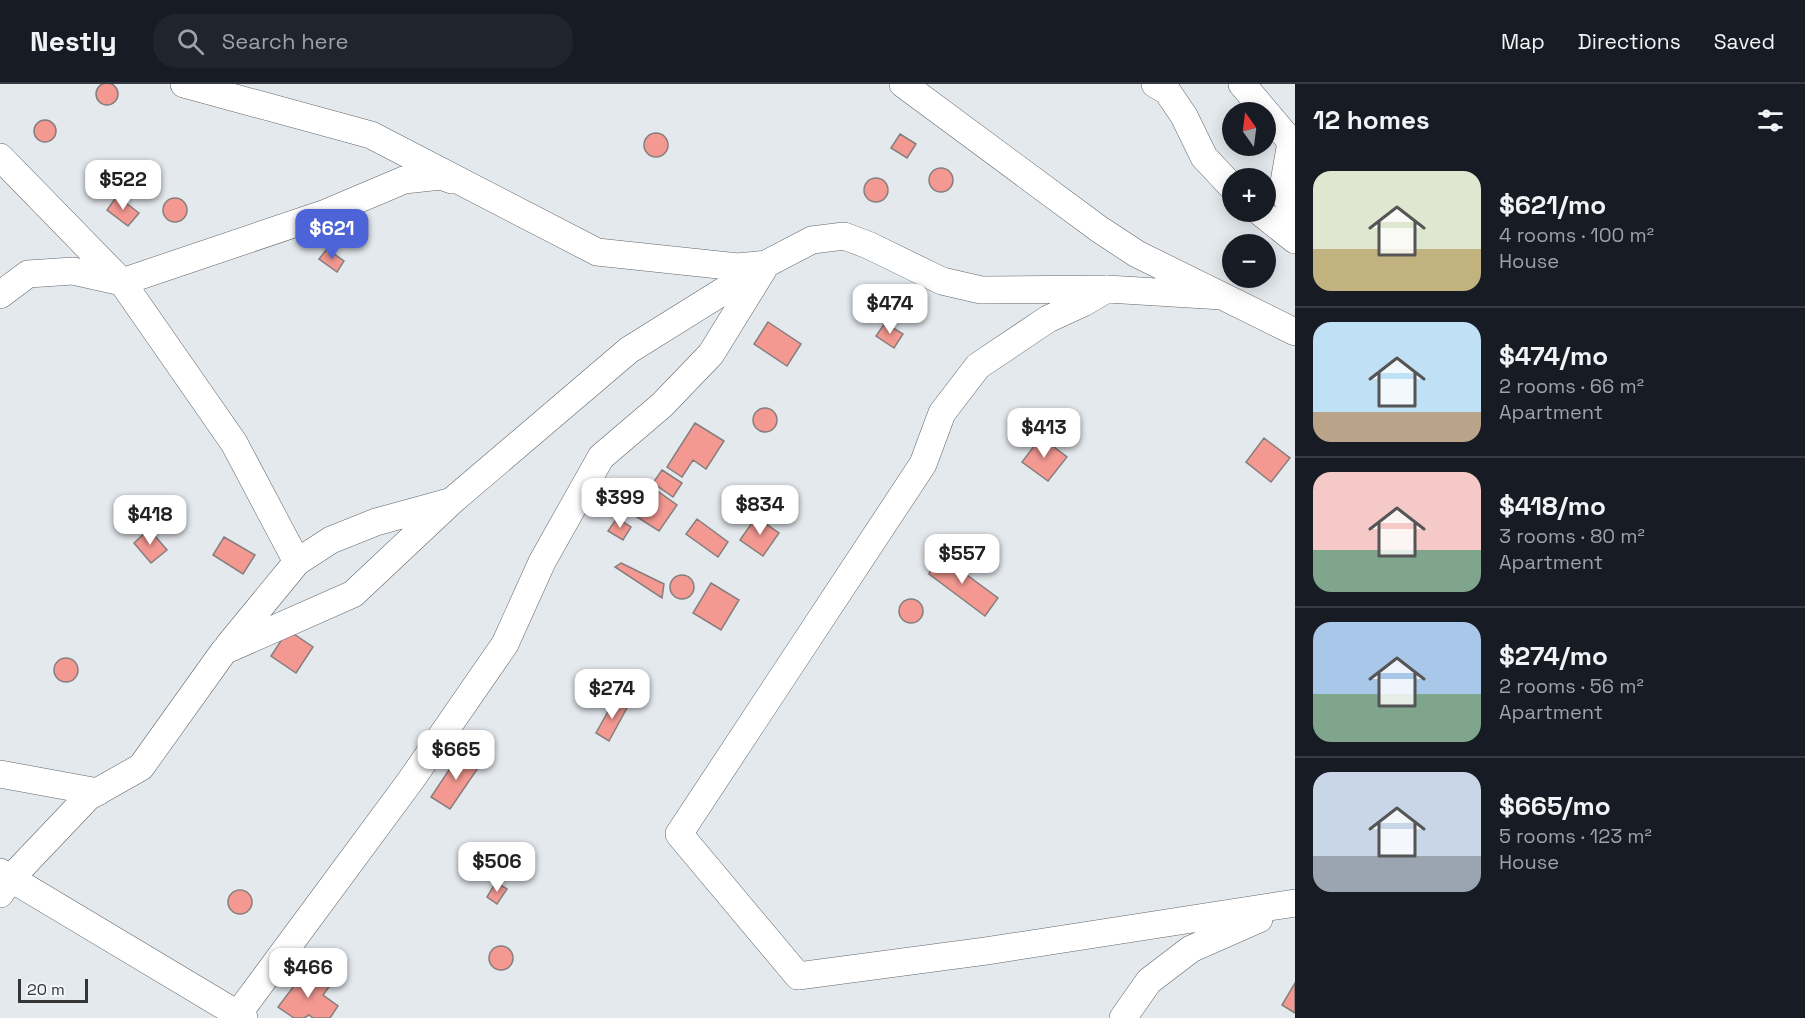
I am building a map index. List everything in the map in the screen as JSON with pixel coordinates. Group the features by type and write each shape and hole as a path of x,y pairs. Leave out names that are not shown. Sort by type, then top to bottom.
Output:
{"street":[{"path":"184,84 371,135 489,194 597,252 738,267 766,264"},
{"path":"903,84 1099,230 1137,254 1295,332"},
{"path":"1155,84 1167,91 1184,116 1204,157 1222,176"},
{"path":"1242,84 1293,141 1283,188 1295,220"},
{"path":"0,157 122,282 234,443 297,562"},
{"path":"0,295 28,274 74,271 122,282 326,213 404,180 441,176 489,194"},
{"path":"1272,222 1295,240"},
{"path":"224,651 352,594 453,500 629,350 766,264 812,240 844,236 868,244 942,281 981,290 1107,289 1222,296"},
{"path":"453,500 376,522 331,540 297,562 224,651 141,767 88,797 4,881 241,1016 411,780 505,644 542,562 601,457 662,405 711,354 766,264"},
{"path":"1107,289 1048,319 978,366 942,413 923,464 679,834 798,976 986,951 1295,903"},
{"path":"0,774 98,792"},
{"path":"1123,1018 1149,981 1191,949 1260,918 1295,908"}],"building":[{"path":"107,83 115,86 118,94 115,102 107,105 99,102 96,94 99,86"},
{"path":"45,120 53,123 56,131 53,139 45,142 37,139 34,131 37,123"},
{"path":"656,133 664,137 668,145 664,153 656,157 648,153 644,145 648,137"},
{"path":"900,134 916,144 907,158 891,148"},
{"path":"941,168 949,172 953,180 949,188 941,192 933,188 929,180 933,172"},
{"path":"876,178 884,182 888,190 884,198 876,202 868,198 864,190 868,182"},
{"path":"117,196 139,213 128,226 107,210"},
{"path":"175,198 183,202 187,210 183,218 175,222 167,218 163,210 167,202"},
{"path":"327,249 344,261 337,272 319,259"},
{"path":"768,322 801,344 787,366 754,344"},
{"path":"885,323 903,334 894,348 876,336"},
{"path":"765,408 773,412 777,420 773,428 765,432 757,428 753,420 757,412"},
{"path":"695,423 724,441 706,469 693,460 682,477 667,467"},
{"path":"1041,437 1067,457 1048,481 1022,462"},
{"path":"1264,438 1290,458 1271,482 1246,462"},
{"path":"662,470 682,483 673,497 653,483"},
{"path":"656,490 677,505 659,531 637,517"},
{"path":"756,517 779,533 763,556 740,540"},
{"path":"617,518 631,527 623,540 608,531"},
{"path":"697,519 728,542 718,557 686,534"},
{"path":"149,529 167,550 151,563 134,543"},
{"path":"224,537 255,555 243,574 213,555"},
{"path":"937,553 998,598 985,616 929,574"},
{"path":"621,563 664,584 662,598 615,567"},
{"path":"682,575 690,579 694,587 690,595 682,599 674,595 670,587 674,579"},
{"path":"711,583 739,600 721,630 693,613"},
{"path":"911,599 919,603 923,611 919,619 911,623 903,619 899,611 903,603"},
{"path":"288,630 313,647 296,673 271,656"},
{"path":"66,658 74,662 78,670 74,678 66,682 58,678 54,670 58,662"},
{"path":"615,699 628,706 609,741 596,733"},
{"path":"461,752 480,765 450,809 431,797"},
{"path":"496,882 507,889 497,904 487,897"},
{"path":"240,890 248,894 252,902 248,910 240,914 232,910 228,902 232,894"},
{"path":"501,946 509,950 513,958 509,966 501,970 493,966 489,958 493,950"},
{"path":"306,970 329,987 323,995 338,1006 330,1018 313,1018 309,1015 304,1018 294,1018 278,1007"},
{"path":"1295,983 1295,1013 1282,1005"}]}
